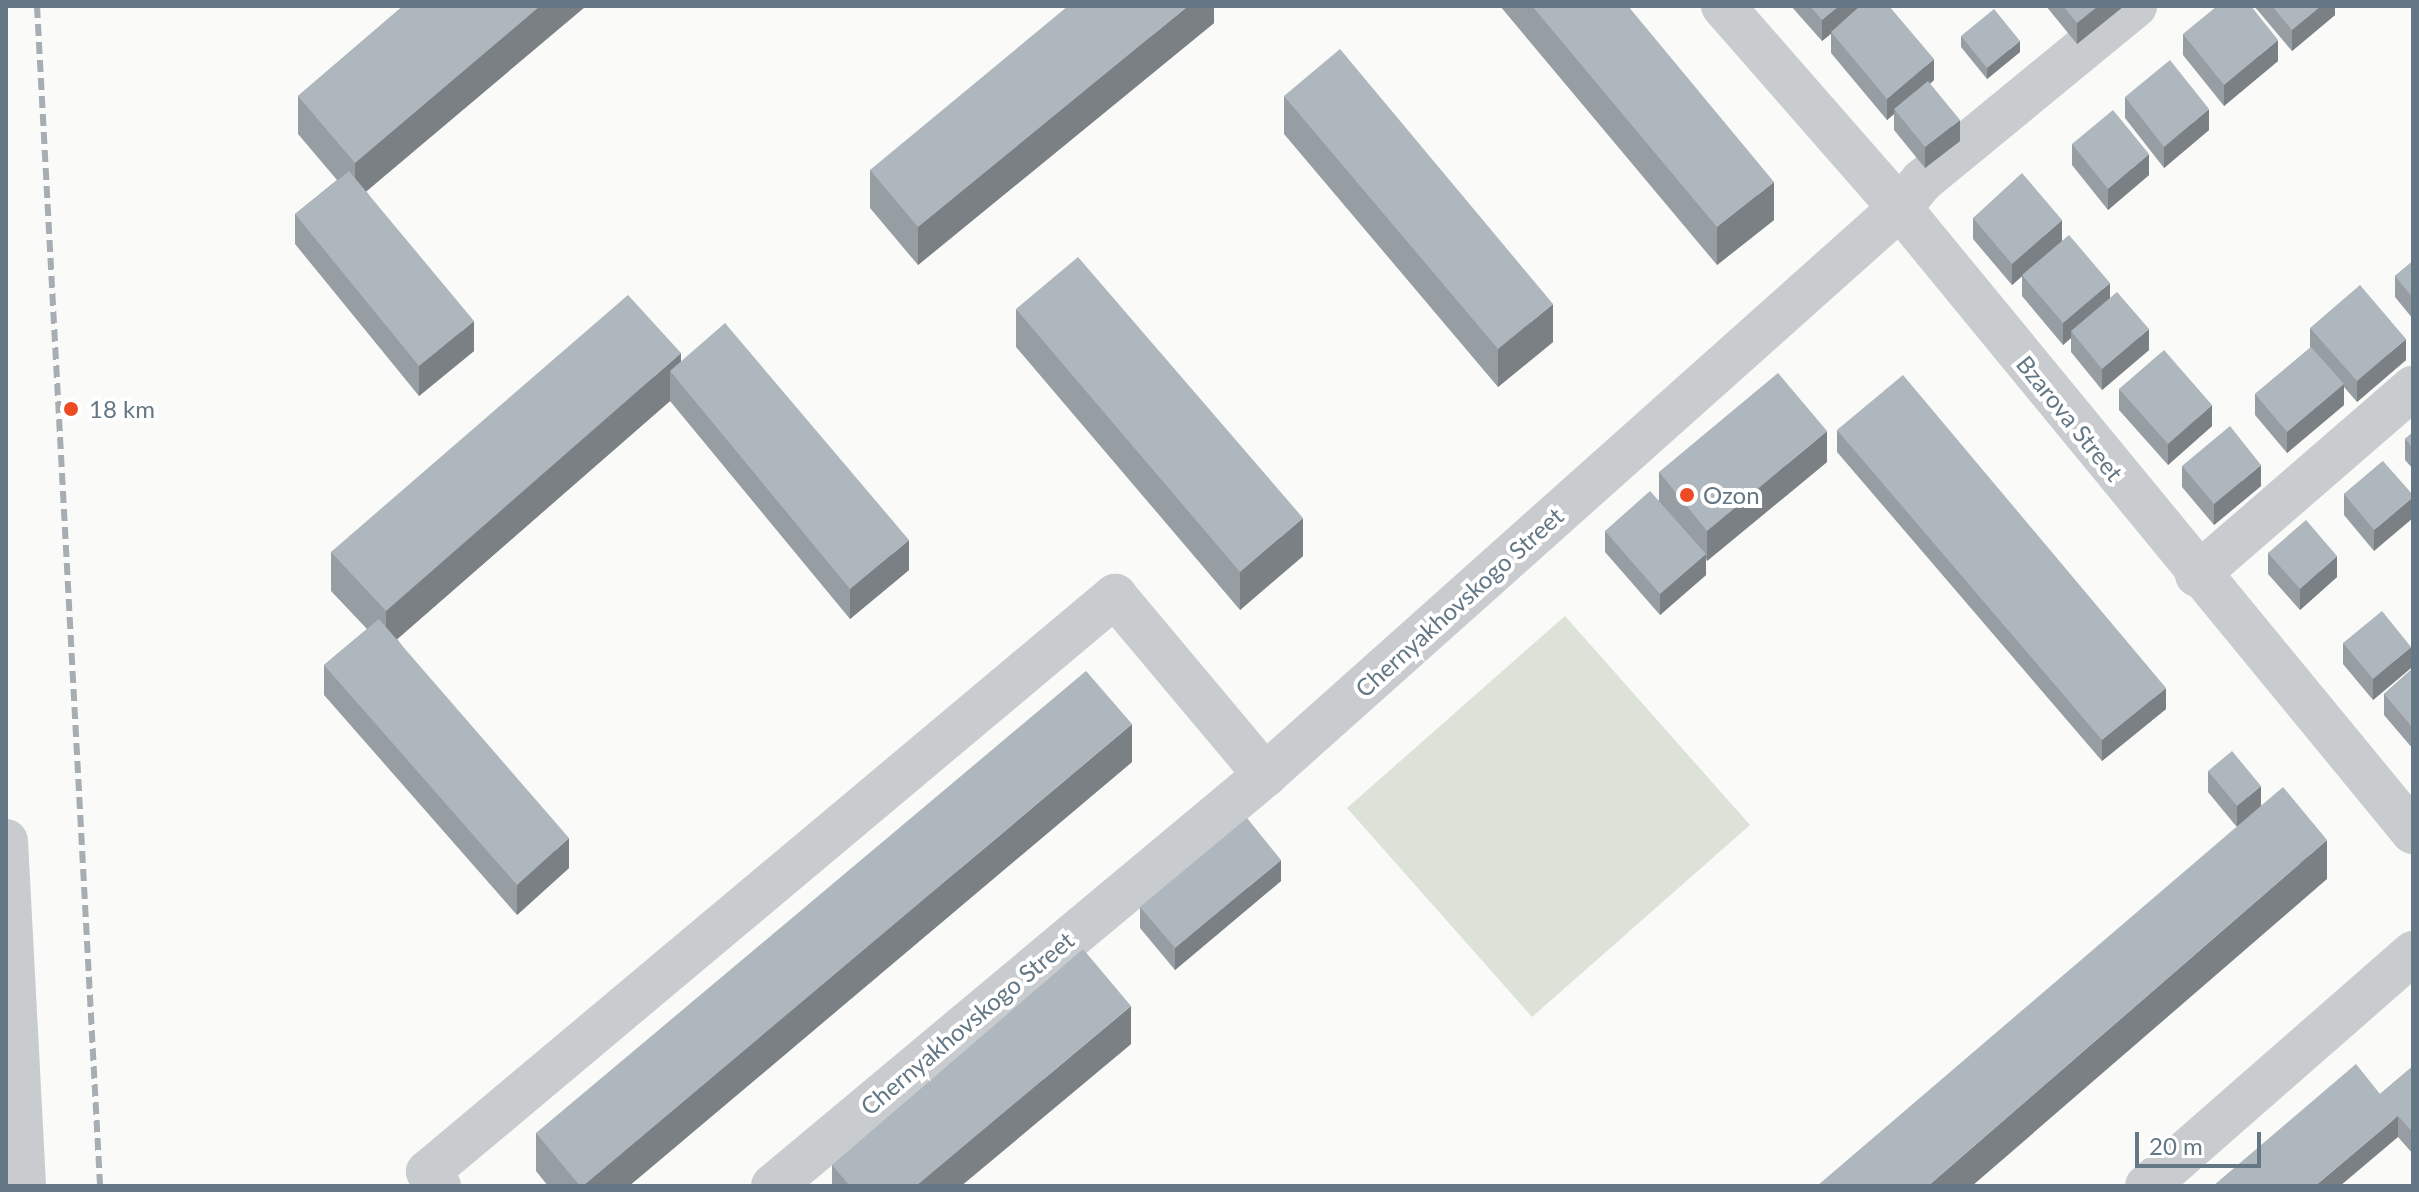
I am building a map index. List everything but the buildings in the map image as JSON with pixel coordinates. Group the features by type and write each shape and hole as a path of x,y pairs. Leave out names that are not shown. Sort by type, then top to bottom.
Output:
{"street":[{"name":"Bzarova Street","path":"1723,6 1900,208 2197,575 2413,832"},
{"name":"Chernyakhovskogo Street","path":"773,1186 1265,775 1900,208 1922,181 2135,6"},
{"path":"2197,575 2413,388"},
{"path":"439,1186 428,1172 1115,596 1265,775"},
{"path":"6,841 24,1186"},
{"path":"2147,1186 2413,953"}],"shaded area":[{"path":"1565,616 1750,825 1532,1017 1347,808"}],"railway":[{"path":"37,6 100,1186"}],"place":[{"name":"18 km","path":"71,409"},
{"name":"Ozon","path":"1687,495"}]}
